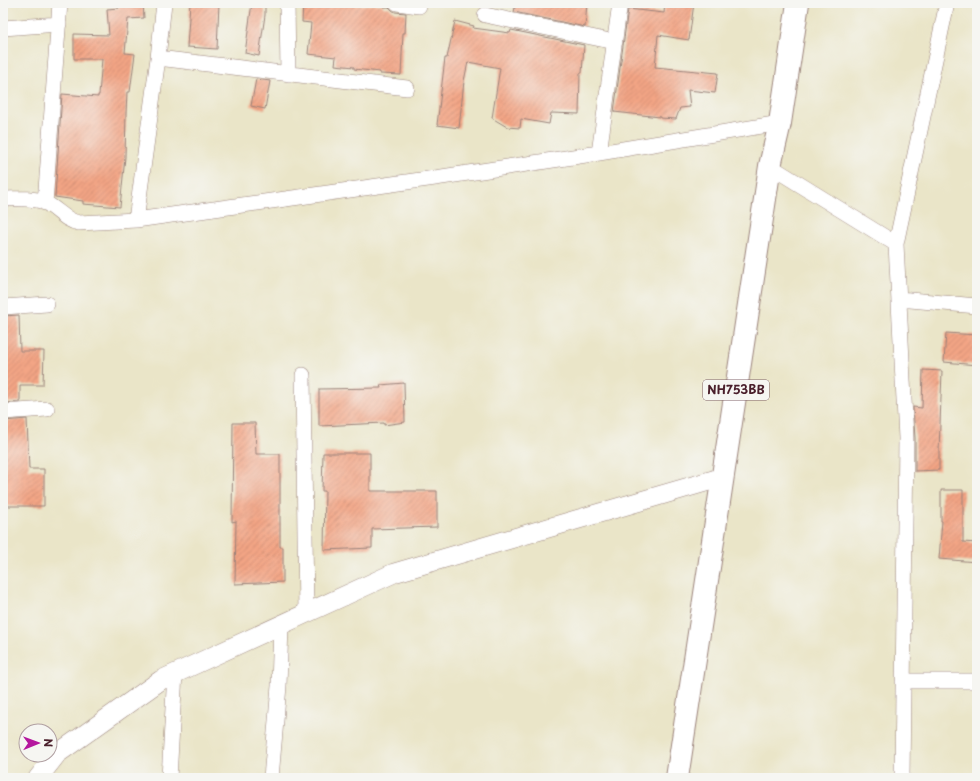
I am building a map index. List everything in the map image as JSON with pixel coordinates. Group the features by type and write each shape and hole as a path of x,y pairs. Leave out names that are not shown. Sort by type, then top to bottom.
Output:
{"highway":[{"name":"NH753BB","path":"677,778 770,166 780,123 798,3"}],"street":[{"path":"45,203 60,3"},
{"path":"136,220 164,3"},
{"path":"286,3 288,74"},
{"path":"397,3 419,6"},
{"path":"599,153 620,3"},
{"path":"902,778 906,438 896,244 946,3"},
{"path":"485,15 614,42"},
{"path":"3,28 59,24"},
{"path":"158,58 408,88"},
{"path":"3,199 37,200 45,203 68,220 79,223 136,220 435,178 780,123"},
{"path":"770,166 896,244"},
{"path":"899,299 977,306"},
{"path":"3,307 47,304"},
{"path":"303,375 306,614"},
{"path":"3,412 47,409"},
{"path":"38,778 57,754 161,680 394,573 723,478"},
{"path":"271,778 279,686 282,625"},
{"path":"170,778 175,673"},
{"path":"903,681 977,681"}],"building":[{"path":"119,3 143,3 144,18 128,19 125,53 135,54 130,92 127,92 125,157 120,207 83,204 83,201 55,197 62,94 98,97 99,95 102,59 74,59 74,34 109,35 107,9 119,8"},
{"path":"190,3 219,3 217,49 187,47"},
{"path":"252,3 265,3 265,15 259,56 245,53"},
{"path":"303,3 356,3 356,5 383,4 383,7 389,7 395,12 406,13 405,33 403,33 401,75 380,74 380,72 335,65 336,57 308,54 311,23 302,22"},
{"path":"516,3 587,3 585,27 514,12"},
{"path":"665,3 694,3 689,40 658,35 655,67 718,73 715,93 688,90 690,107 680,108 676,119 614,112 628,9 664,13"},
{"path":"455,21 474,26 473,28 510,33 511,30 584,45 582,73 580,73 579,114 551,113 549,124 521,119 520,128 507,127 492,118 500,68 468,62 464,81 459,128 437,125 445,58 447,58"},
{"path":"256,79 270,81 265,109 251,106"},
{"path":"19,315 20,351 44,351 43,385 20,385 20,402 3,403 3,316"},
{"path":"946,333 977,335 977,365 944,362"},
{"path":"923,370 942,371 939,470 915,471 913,407 922,408"},
{"path":"404,383 405,422 384,425 384,423 319,426 319,389 381,388 380,385"},
{"path":"27,419 29,469 44,469 44,506 5,506 3,421"},
{"path":"233,423 255,423 256,454 280,454 280,547 283,547 283,582 235,584 236,521 232,522"},
{"path":"323,453 370,453 370,491 437,491 437,527 372,529 372,548 324,550 325,491 322,491"},
{"path":"941,490 963,490 963,542 977,543 977,562 939,559 942,521"}]}
